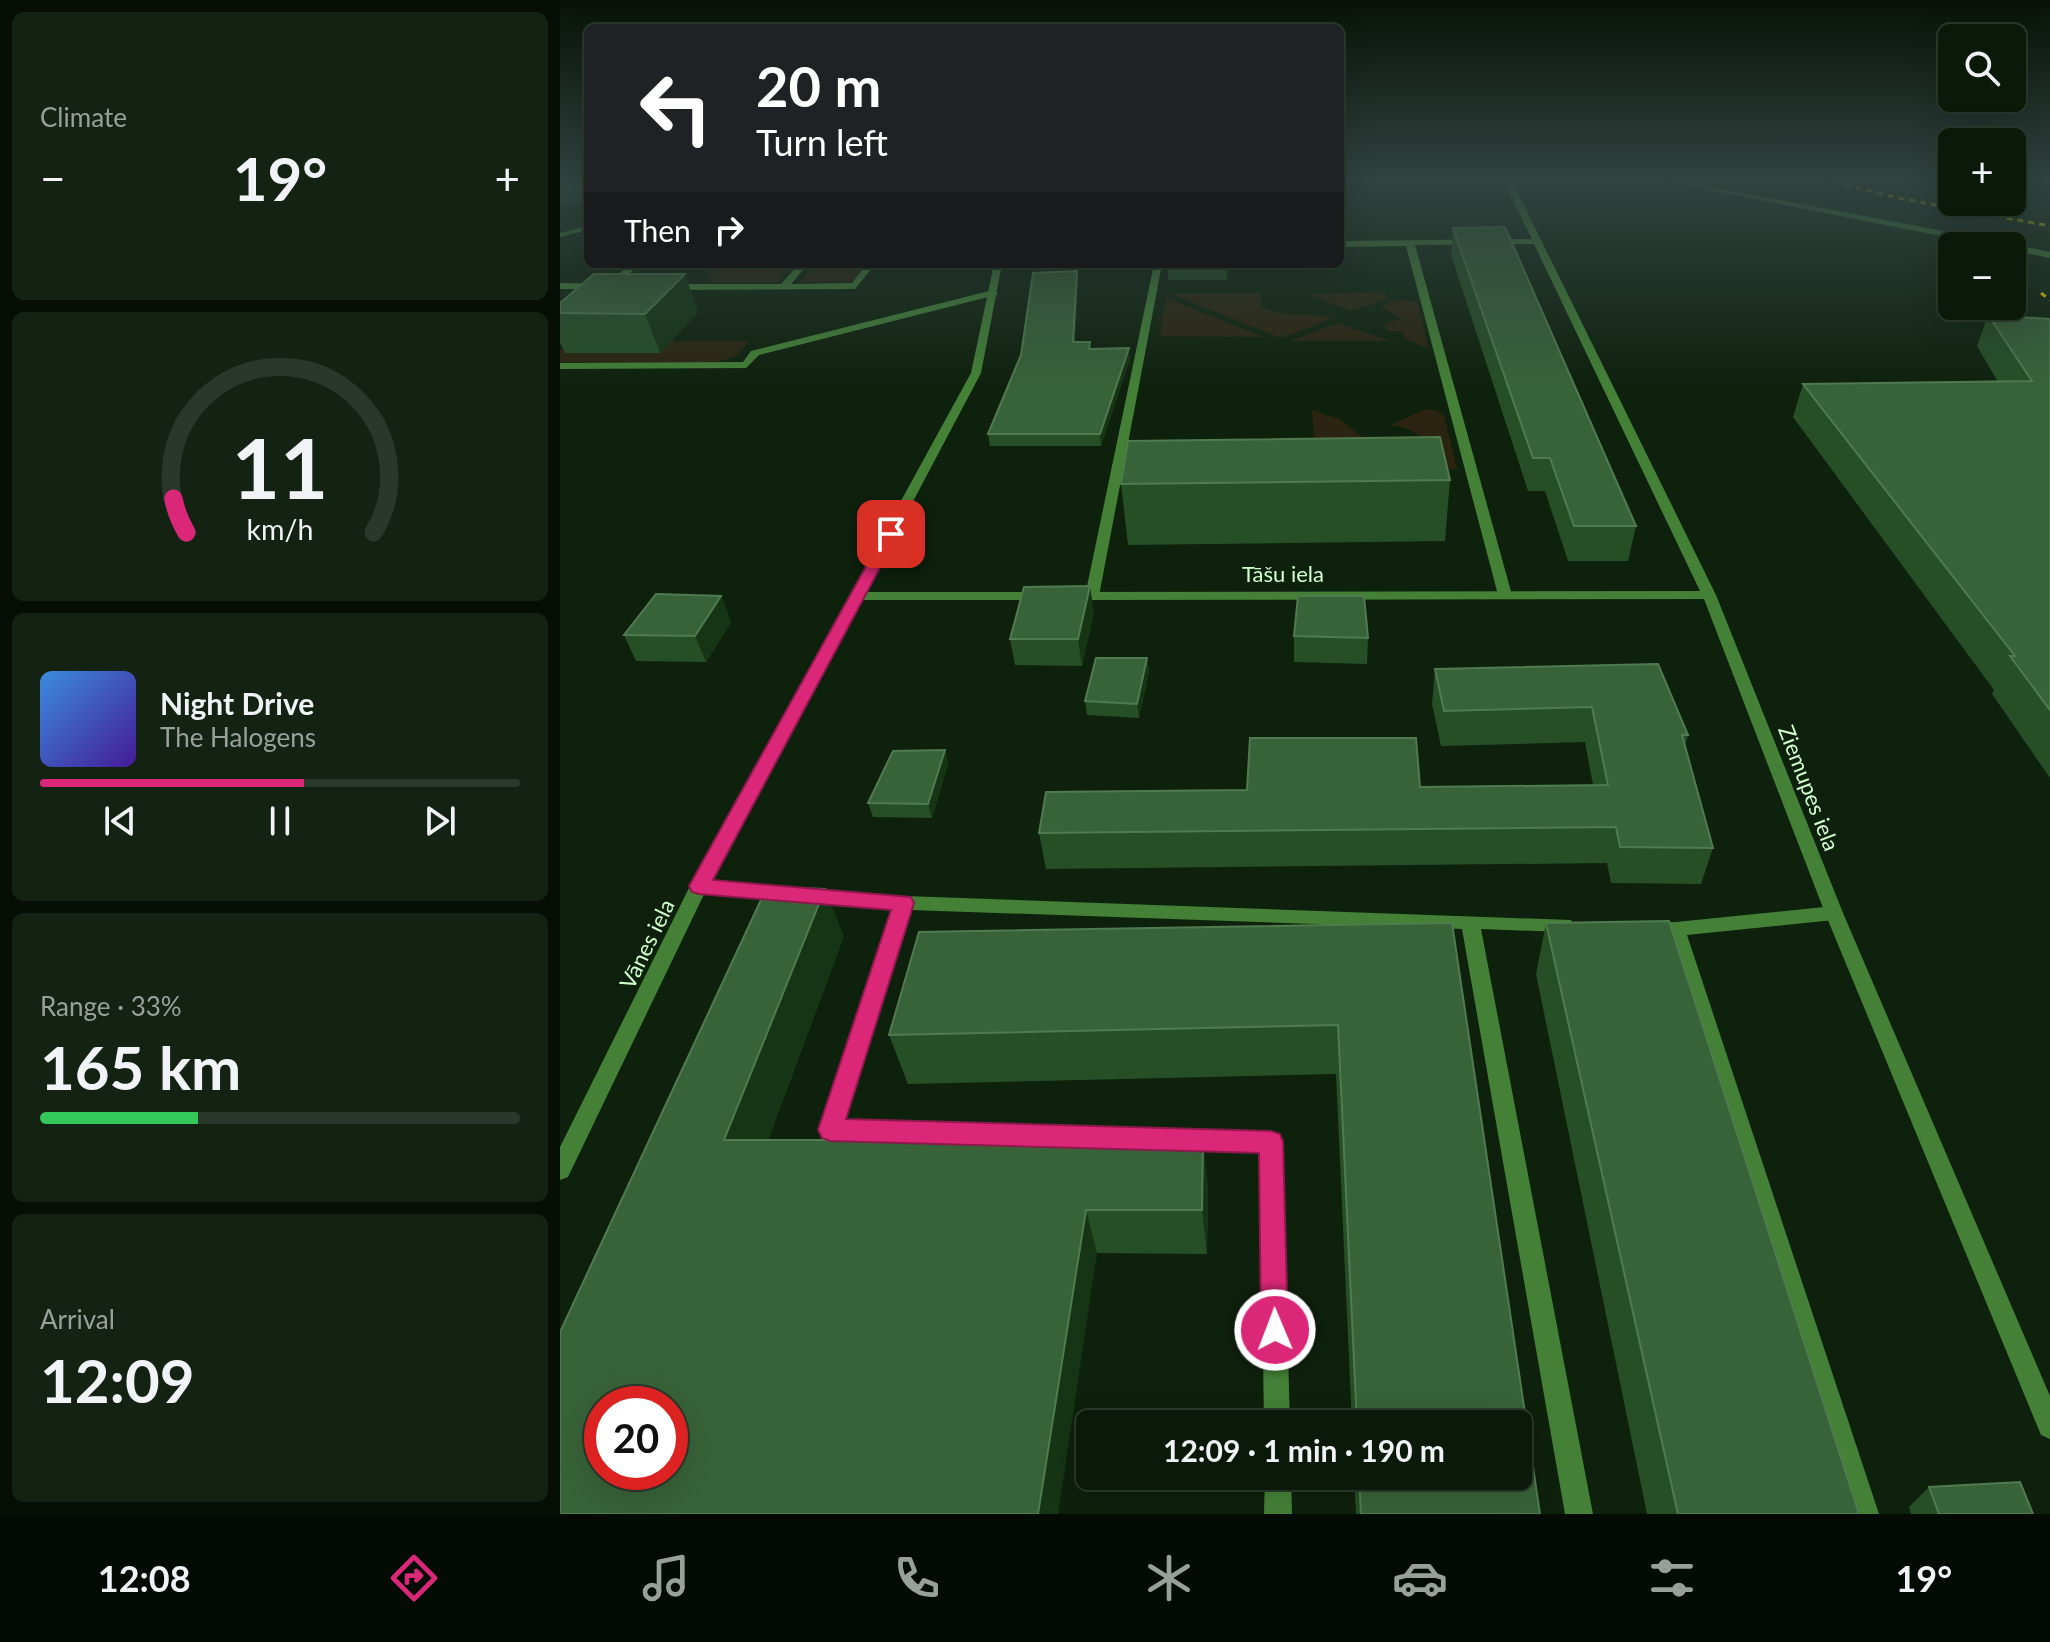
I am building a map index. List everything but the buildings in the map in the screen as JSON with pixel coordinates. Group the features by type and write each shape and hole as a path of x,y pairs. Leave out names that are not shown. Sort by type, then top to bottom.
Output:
{"street":[{"path":"1411,248 1505,595"},
{"name":"Ziemupes iela","path":"1538,248 1709,595 1834,913 2050,1426"},
{"path":"2026,250 2050,255"},
{"path":"609,287 631,268"},
{"path":"784,286 800,268"},
{"path":"665,287 855,286 868,268"},
{"name":"Vānes iela","path":"560,1170 699,886 976,373 997,268"},
{"path":"1092,596 1157,268"},
{"path":"560,286 623,287"},
{"path":"560,366 746,365 755,353 993,293"},
{"name":"Tāšu iela","path":"858,596 1709,595"},
{"path":"699,886 904,903 1581,926"},
{"path":"904,903 830,1130 1271,1142 1277,1410"},
{"path":"1628,927 1676,929 1834,913"},
{"path":"1470,922 1579,1514"},
{"path":"1676,929 1865,1514"},
{"path":"1278,1490 1278,1514"}],"shaded area":[{"path":"790,268 778,282 707,282 713,276 707,276 712,269 640,269"},
{"path":"811,268 864,268 855,281 800,282"},
{"path":"1260,293 1262,307 1271,311 1332,319 1281,338 1171,294"},
{"path":"1308,294 1385,294 1387,299 1351,311"},
{"path":"1166,298 1264,337 1164,336 1160,334"},
{"path":"1402,299 1418,303 1428,348 1405,339 1403,332 1389,331 1384,326 1401,319 1380,306"},
{"path":"1338,323 1390,341 1290,341"},
{"path":"671,341 749,341 735,357 709,364 560,362 560,350 568,350 566,353 659,353"},
{"path":"1426,409 1444,416 1457,469 1430,470 1423,443 1416,433 1390,425"},
{"path":"1312,410 1340,419 1370,443 1316,472"}],"railway":[{"path":"2041,293 2050,300"}],"route":[{"path":"891,534 699,886 904,903 830,1130 1271,1142 1275,1330"}]}
